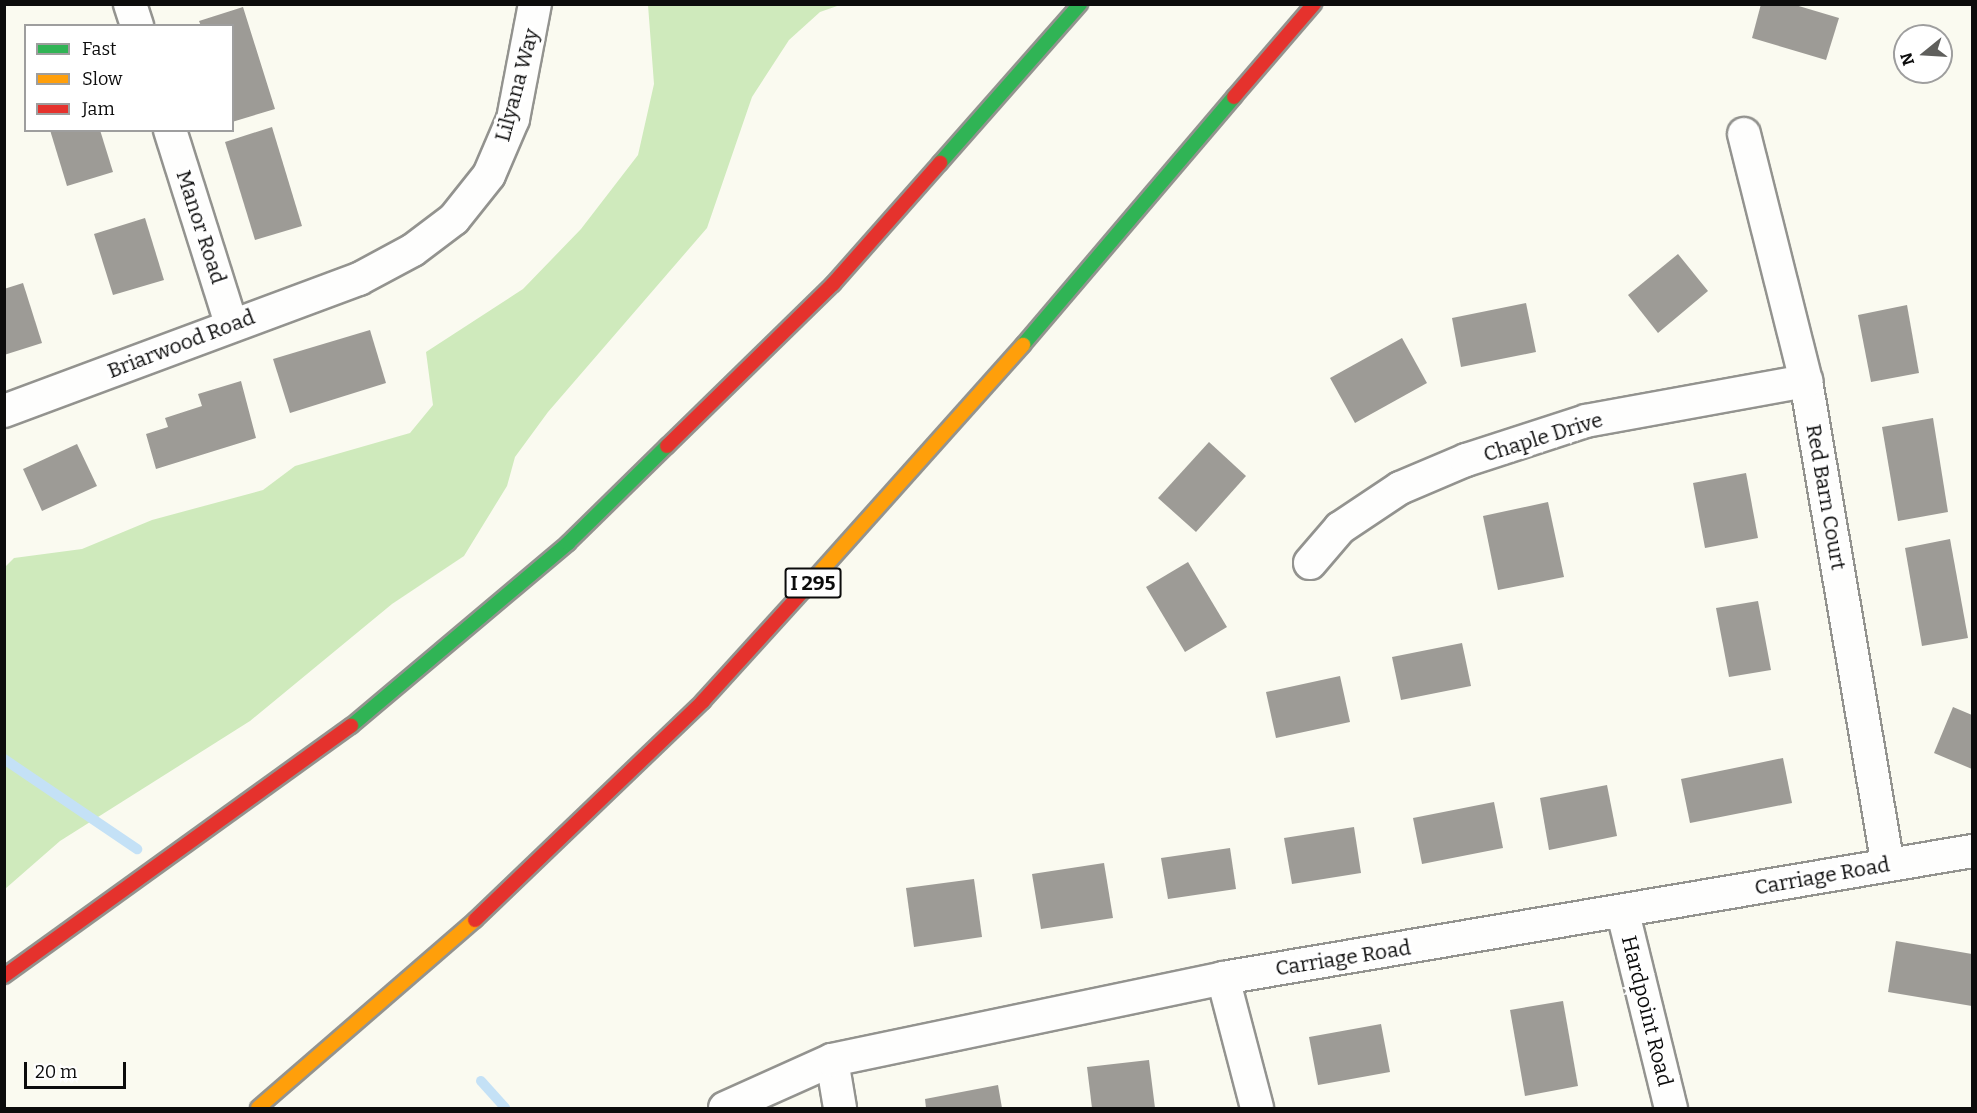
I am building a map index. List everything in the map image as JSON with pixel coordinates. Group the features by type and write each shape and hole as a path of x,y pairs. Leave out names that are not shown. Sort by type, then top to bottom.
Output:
{"highway":[{"path":"4,976 282,780 406,682 568,543 833,284 1080,4"},
{"name":"I 295","path":"258,1108 517,884 703,701 953,426 1314,4"}],"street":[{"path":"130,4 136,24"},
{"name":"Lilyana Way","path":"359,279 413,250 454,219 489,175 515,109 535,4"},
{"name":"Manor Road","path":"171,132 231,324"},
{"name":"Red Barn Court","path":"1744,134 1806,381 1888,864"},
{"name":"Briarwood Road","path":"4,411 231,324 359,279"},
{"name":"Chaple Drive","path":"1310,562 1340,528 1400,488 1466,460 1586,421 1806,381"},
{"name":"Carriage Road","path":"725,1108 832,1060 1223,978 1623,913 1888,864 1972,851"},
{"name":"Hardpoint Road","path":"1623,913 1671,1108"},
{"path":"1223,978 1257,1108"},
{"path":"832,1060 840,1108"}],"green space":[{"path":"648,5 840,5 820,12 789,40 752,97 707,228 548,412 515,457 507,486 464,556 392,604 250,721 60,841 5,889 5,567 14,558 82,549 152,520 263,490 295,466 410,433 433,405 426,352 523,289 581,229 638,155 654,84"}],"building":[{"path":"1761,4 1792,4 1839,18 1826,60 1752,38"},
{"path":"243,7 275,109 234,121 234,24 200,24 199,21"},
{"path":"272,127 302,226 255,240 225,142"},
{"path":"51,132 101,132 113,172 67,186"},
{"path":"145,218 164,280 113,295 94,234"},
{"path":"1678,254 1708,291 1658,333 1628,295"},
{"path":"23,283 42,343 4,355 4,289"},
{"path":"1526,303 1536,352 1461,367 1452,318"},
{"path":"1907,305 1919,373 1871,382 1858,315"},
{"path":"370,330 386,383 290,413 273,359"},
{"path":"1402,338 1427,383 1355,423 1330,378"},
{"path":"241,381 256,438 156,469 146,434 168,427 165,418 202,406 198,394"},
{"path":"1933,418 1948,512 1898,521 1882,427"},
{"path":"1209,442 1246,476 1196,532 1158,498"},
{"path":"77,444 97,486 42,511 23,469"},
{"path":"1746,473 1758,538 1705,548 1693,483"},
{"path":"1548,502 1564,577 1498,590 1483,516"},
{"path":"1950,539 1968,638 1922,646 1905,548"},
{"path":"1188,562 1227,627 1185,652 1146,587"},
{"path":"1758,601 1771,670 1729,677 1716,608"},
{"path":"1462,643 1471,686 1401,700 1392,657"},
{"path":"1340,676 1350,722 1276,738 1266,692"},
{"path":"1953,707 1972,715 1972,769 1934,753"},
{"path":"1783,758 1792,803 1690,823 1681,779"},
{"path":"1607,785 1617,836 1549,850 1540,798"},
{"path":"1494,802 1503,848 1422,864 1413,818"},
{"path":"1354,827 1361,873 1292,884 1284,838"},
{"path":"1230,848 1236,889 1168,899 1161,858"},
{"path":"1104,863 1113,918 1041,929 1032,874"},
{"path":"974,879 982,937 914,947 906,888"},
{"path":"1896,941 1972,954 1972,1006 1888,992"},
{"path":"1563,1001 1578,1086 1525,1096 1510,1010"},
{"path":"1381,1024 1390,1072 1318,1085 1309,1037"},
{"path":"1149,1060 1155,1108 1092,1108 1087,1067"},
{"path":"998,1085 1002,1108 926,1108 925,1099"}],"waterway":[{"path":"4,759 137,849"},
{"path":"481,1081 505,1108"}],"traffic: fast":[{"path":"940,163 1080,4"},
{"path":"1023,345 1234,97"},
{"path":"351,726 568,543 667,446"}],"traffic: slow":[{"path":"804,590 1023,345"},
{"path":"258,1108 475,920"}],"traffic: jam":[{"path":"1234,97 1314,4"},
{"path":"667,446 833,284 940,163"},
{"path":"475,920 703,701 804,590"},
{"path":"4,976 351,726"}]}
